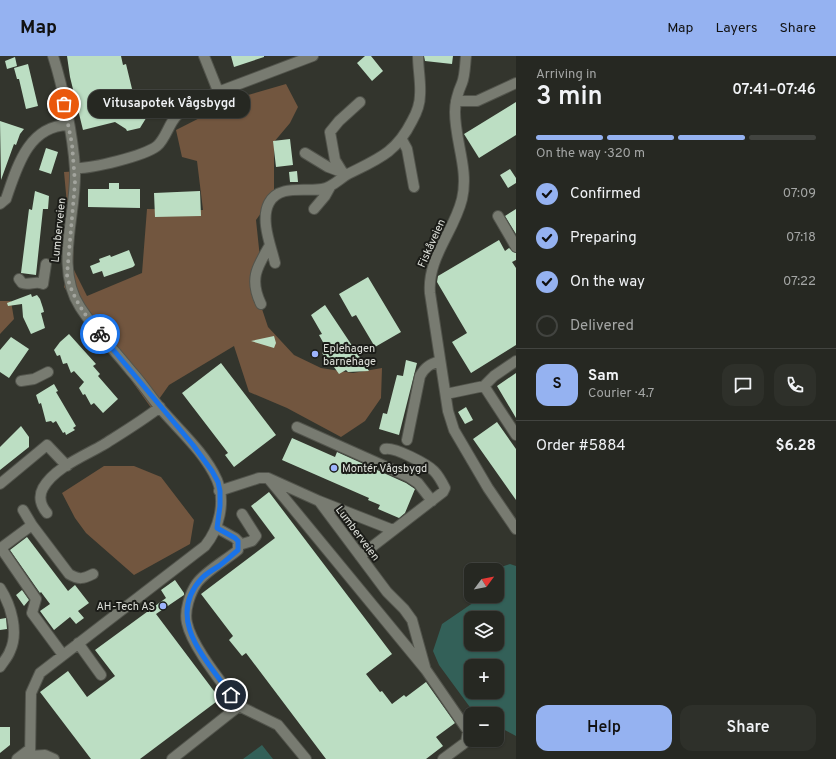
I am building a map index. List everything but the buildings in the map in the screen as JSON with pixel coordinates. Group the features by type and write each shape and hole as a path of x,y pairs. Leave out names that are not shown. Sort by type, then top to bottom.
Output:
{"street":[{"name":"Lumberveien","path":"30,755 30,702 34,683 40,673 197,553 212,537 217,528 220,506 220,491 218,482 212,471 193,445 160,407 88,318 80,307 69,285 66,267 73,204 74,168 68,125 53,56"},
{"path":"204,56 218,91"},
{"path":"74,168 83,169 109,164 157,146 165,135 172,121 194,101 313,56"},
{"path":"314,210 330,187 345,173 376,161 402,140 414,116 420,97 418,56"},
{"name":"Fiskåveien","path":"459,56 456,83 459,86"},
{"name":"Fiskåveien","path":"466,56 462,83 459,86 456,102 456,127 464,175 462,199 428,279 448,410 454,430 469,458 516,529"},
{"path":"456,102 477,101 516,83"},
{"path":"345,173 336,160 330,132 338,121 360,102"},
{"path":"0,204 6,199 26,148 44,132 58,126 68,125"},
{"path":"402,140 407,149 414,187"},
{"path":"305,153 328,167 345,173"},
{"path":"275,263 270,245 266,214 268,204 272,198 280,193 290,191 330,187"},
{"path":"498,216 516,247"},
{"path":"261,304 255,291 254,279 270,245"},
{"path":"19,278 22,283 25,284 39,282 43,284 46,264"},
{"path":"446,394 473,390 484,386 494,376 516,361"},
{"path":"407,440 420,376 424,369 430,364 440,362"},
{"path":"21,381 34,380 48,372"},
{"path":"484,386 516,435"},
{"path":"47,513 41,502 42,489 47,482 67,466 129,429 160,407"},
{"path":"297,427 409,477 418,483 432,501"},
{"path":"0,484 47,445 67,466"},
{"path":"360,556 432,501 443,492 444,488 434,471 425,464 393,449 385,449"},
{"path":"220,491 259,478 268,478 426,670 468,731 466,742 443,759"},
{"name":"Lumberveien","path":"268,478 319,501 387,592 404,609 412,620 426,670"},
{"path":"319,501 393,530"},
{"path":"23,510 32,525 69,574 77,578 84,578 93,574"},
{"path":"239,545 252,541 256,536 242,514"},
{"path":"32,525 1,548 36,598 32,613 63,655"},
{"path":"217,528 235,538 239,545 238,550 204,576 197,584 190,598 186,622 191,637 239,706 278,725 306,759"},
{"path":"0,588 11,612 14,631 10,651 0,667"},
{"path":"78,643 102,675"},
{"path":"172,759 239,706"},
{"path":"17,759 30,755 45,755 54,759"}],"shaded area":[{"path":"286,84 298,107 290,123 274,142 274,195 256,220 260,258 257,294 268,327 294,355 321,368 353,373 382,368 381,398 365,421 341,437 287,408 249,392 234,346 169,385 152,409 64,287 72,258 64,172 80,171 75,178 73,268 87,296 142,273 147,209 203,210 197,161 182,157 176,130 241,97"},
{"path":"0,301 11,301 14,319 0,334"},
{"path":"104,466 134,466 161,477 194,520 190,544 134,575 86,533 75,518 62,493"}],"water":[{"path":"510,564 516,566 516,736 504,730 504,707 470,707 439,665 433,651 442,624 473,603 504,603 504,566"},
{"path":"262,745 273,759 243,759"}],"way so far":[{"path":"64,104 72,144 75,183 66,267 67,275 69,285 80,307 100,334"}],"place":[{"name":"Vitusapotek Vågsbygd","path":"64,104"},
{"name":"Eplehagen barnehage","path":"315,354"},
{"name":"Montér Vågsbygd","path":"334,468"},
{"name":"AH-Tech AS","path":"163,606"}],"route":[{"path":"100,334 193,445 218,482 220,491 220,517 217,528 238,541 238,550 204,576 197,584 190,598 186,622 191,637 231,695"}]}
